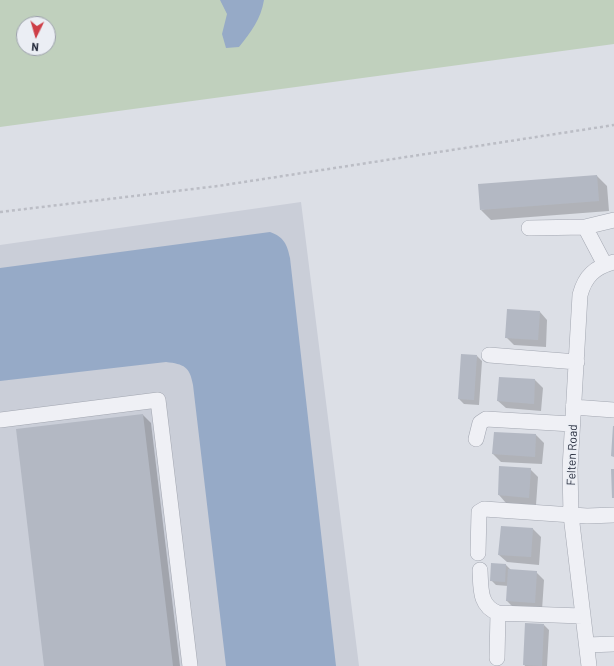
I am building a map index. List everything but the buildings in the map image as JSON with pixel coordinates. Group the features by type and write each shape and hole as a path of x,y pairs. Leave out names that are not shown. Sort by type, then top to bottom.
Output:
{"street":[{"path":"529,228 585,227 614,220"},
{"path":"585,227 610,263"},
{"name":"Felten Road","path":"589,666 571,515 572,424 580,295 582,286 591,272 610,263"},
{"path":"489,355 577,362"},
{"path":"0,420 158,400 190,666"},
{"path":"574,408 614,410"},
{"path":"476,439 480,423 486,419 572,424"},
{"path":"478,553 479,512 481,510 505,510 571,515 614,515"},
{"path":"480,570 482,594 485,604 490,610 498,613 582,616"},
{"path":"497,658 498,613"},
{"path":"587,645 614,644"}],"path":[{"path":"0,212 218,186 614,125"}],"shaded area":[{"path":"301,202 359,666 0,666 0,245"}],"green space":[{"path":"0,0 614,0 614,44 0,127"}],"water":[{"path":"220,0 264,0 258,19 239,47 226,48 222,34 227,14"},
{"path":"270,232 282,239 288,249 290,258 336,666 226,666 193,385 188,370 182,365 166,362 0,381 0,268"}]}
